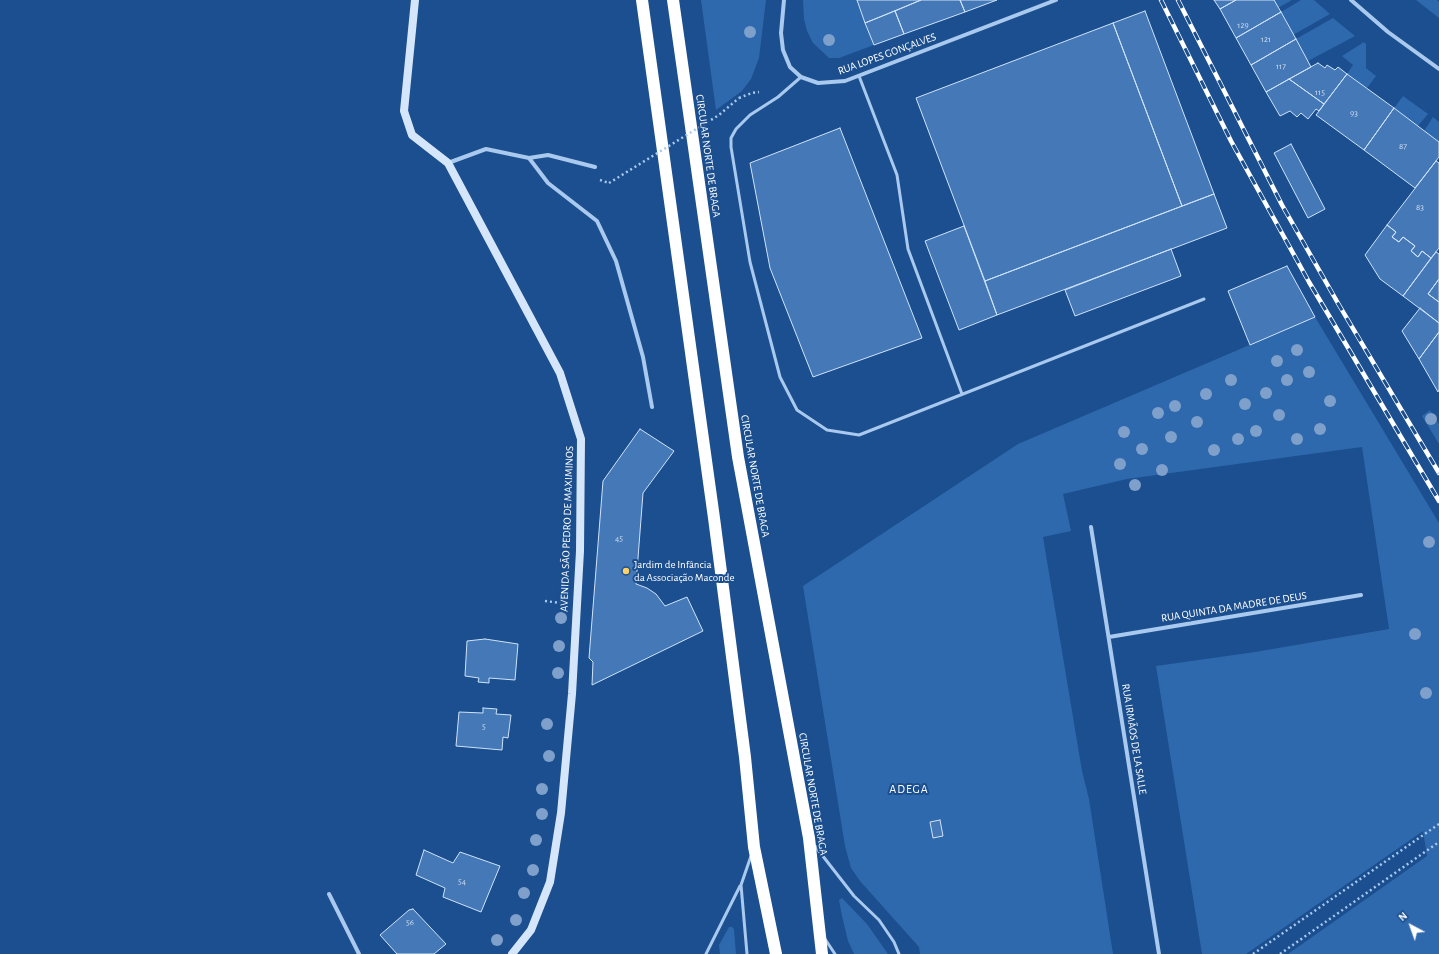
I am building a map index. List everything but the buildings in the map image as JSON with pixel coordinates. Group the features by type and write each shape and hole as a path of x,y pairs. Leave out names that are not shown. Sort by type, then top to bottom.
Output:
{"highway":[{"path":"642,0 714,518 743,741 754,847 776,954"},
{"name":"CIRCULAR NORTE DE BRAGA","path":"674,0 738,457 809,838 822,954"}],"street":[{"name":"AVENIDA SÃO PEDRO DE MAXIMINOS","path":"415,0 404,111 412,135 448,164 560,373 581,438 578,589 572,694 561,813 550,882 531,930 512,954"},
{"path":"784,0 781,34 783,50 790,67 801,77"},
{"name":"RUA LOPES GONÇALVES","path":"801,77 818,83 845,81 1056,0"},
{"path":"1351,0 1388,32 1439,69"},
{"path":"448,164 486,149 529,158 548,155 595,167"},
{"path":"529,158 548,182 598,221 616,261 643,357 652,407"},
{"name":"RUA IRMÃOS DE LA SALLE","path":"1091,527 1159,954"},
{"name":"RUA QUINTA DA MADRE DE DEUS","path":"1109,637 1361,595"},
{"path":"329,894 359,954"}],"lane":[{"path":"859,76 897,175 908,249 962,394"},
{"path":"801,77 778,97 750,115 736,129 731,138 750,262 780,377 797,410 827,430 859,435 1204,299"},
{"path":"809,838 834,873 879,920 894,942 899,954"},
{"path":"706,954 741,885 754,847"},
{"path":"741,885 747,954"},
{"path":"820,933 835,954"}],"path":[{"path":"609,183 719,114 739,98"},
{"path":"1253,954 1439,824"},
{"path":"1280,954 1439,842"}],"shaded area":[{"path":"701,0 766,0 759,58 751,79 742,91 716,110"},
{"path":"803,0 857,0 874,45 839,58 829,58 813,43 807,31 804,19"},
{"path":"1274,0 1292,0 1278,8"},
{"path":"1301,0 1314,0 1330,14 1293,35 1281,12"},
{"path":"1416,0 1437,0 1439,2 1439,18"},
{"path":"1333,18 1355,36 1308,61 1296,39"},
{"path":"1364,42 1366,44 1366,68 1376,76 1367,88 1347,74 1353,65 1342,56"},
{"path":"1403,96 1428,114 1418,126 1394,108"},
{"path":"1433,117 1439,122 1439,142 1424,131"},
{"path":"1315,317 1439,523 1439,954 1288,954 1427,856 1423,831 1246,954 1202,954 1156,666 1255,652 1389,629 1362,447 1127,479 1063,494 1071,531 1043,537 1082,771 1089,799 1113,954 920,954 919,947 860,881 851,868 845,846 803,586 1018,444"},
{"path":"1430,410 1439,424 1439,444 1422,416"},
{"path":"842,898 867,924 888,954 854,954 848,941 842,916 839,900"},
{"path":"729,927 734,929 736,954 720,954 719,945"}],"railway":[{"path":"1161,0 1231,141 1309,282 1439,501"},
{"path":"1178,0 1282,205 1339,305 1439,473"}],"place":[{"name":"Jardim de Infância da Associação Maconde","path":"626,571"}],"district":[{"name":"ADEGA","path":"909,789"}]}
